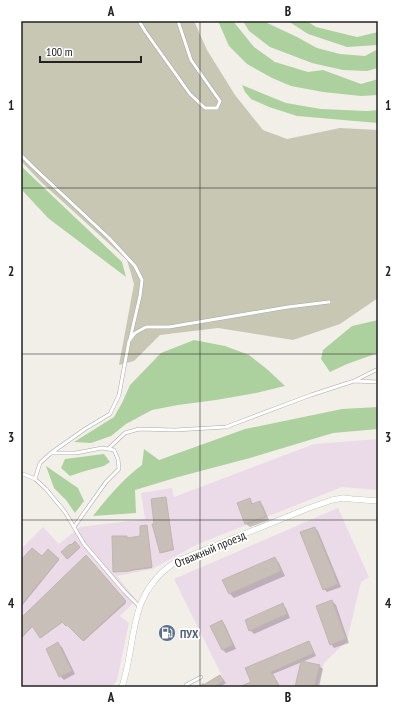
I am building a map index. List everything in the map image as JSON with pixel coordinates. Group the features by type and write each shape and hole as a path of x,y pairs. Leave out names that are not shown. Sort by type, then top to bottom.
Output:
{"street":[{"name":"Отважный проезд","path":"122,687 126,676 134,630 140,607 148,588 171,565 187,556 332,500 352,498 378,501"}],"lane":[{"path":"139,21 190,94 205,108 217,108 220,101 191,60 178,21"},
{"path":"21,155 109,238 135,266 142,280 119,395 110,414 51,453 40,463 35,479"},
{"path":"129,341 135,333 146,327 169,327 288,307 329,302"},
{"path":"108,449 125,433 139,429 175,430 226,427 311,395 354,381 378,369"},
{"path":"354,381 378,382"},
{"path":"51,453 76,453 102,448 114,450 118,459 119,470 106,482 74,527"},
{"path":"21,474 35,479 46,489 65,512 84,544 96,560 140,607"},
{"path":"182,687 187,686 201,677"}],"shaded area":[{"path":"21,21 194,21 207,50 235,95 263,130 287,139 340,128 378,130 378,298 340,324 293,340 218,328 160,335 134,361 119,365 134,284 127,260 41,182 21,161"},
{"path":"378,439 378,490 342,487 198,544 152,569 117,576 136,600 120,616 129,623 117,680 114,685 107,687 21,687 21,549 43,527 59,544 80,527 145,519 141,493 172,488 174,497 314,444"},
{"path":"338,508 369,577 361,582 347,641 324,663 317,687 213,687 224,680 174,579"}],"green space":[{"path":"218,21 233,21 254,47 275,62 308,72 323,70 361,84 378,79 378,95 361,96 323,92 291,86 272,78 247,64 229,46"},
{"path":"243,21 263,21 317,48 340,54 365,56 378,49 378,68 367,71 343,70 312,63 270,47 249,31"},
{"path":"288,21 307,21 316,27 357,37 378,32 378,45 347,47 308,34"},
{"path":"242,85 286,103 321,109 378,110 378,123 297,116 269,107 251,99 245,92"},
{"path":"21,166 122,262 126,277 48,218 21,189"},
{"path":"378,320 378,353 330,372 321,359 323,350 352,326"},
{"path":"194,340 225,346 249,355 285,386 256,393 152,410 126,424 111,436 91,443 74,442 114,417 130,385 161,353"},
{"path":"378,407 378,429 333,433 135,490 136,513 93,516 128,476 142,465 144,449 159,460 245,429 342,409"},
{"path":"104,454 110,462 104,466 70,476 61,468 65,459"},
{"path":"46,466 78,488 84,501 75,513 66,500 54,488"}],"building":[{"path":"166,497 173,549 160,553 152,524 154,524 151,499"},
{"path":"250,498 252,504 260,501 266,516 245,524 237,503"},
{"path":"147,525 152,567 113,572 112,536 127,536 127,538 140,536 140,526"},
{"path":"315,527 338,584 323,590 300,532"},
{"path":"75,541 80,547 67,559 61,552"},
{"path":"32,548 42,556 48,549 59,559 21,605 21,560"},
{"path":"86,555 126,601 83,641 62,622 40,638 32,626 21,638 21,618"},
{"path":"275,557 281,571 229,594 222,580"},
{"path":"332,600 346,639 330,645 316,606"},
{"path":"283,603 287,614 249,631 245,620"},
{"path":"222,620 233,645 222,650 210,626"},
{"path":"309,641 314,653 271,672 280,687 239,687 251,682 245,668"},
{"path":"58,642 72,671 59,677 46,649"},
{"path":"301,661 320,665 314,687 295,687"},
{"path":"220,675 224,681 213,687 200,687"}],"place":[{"name":"ПУХ","path":"167,633"}]}
